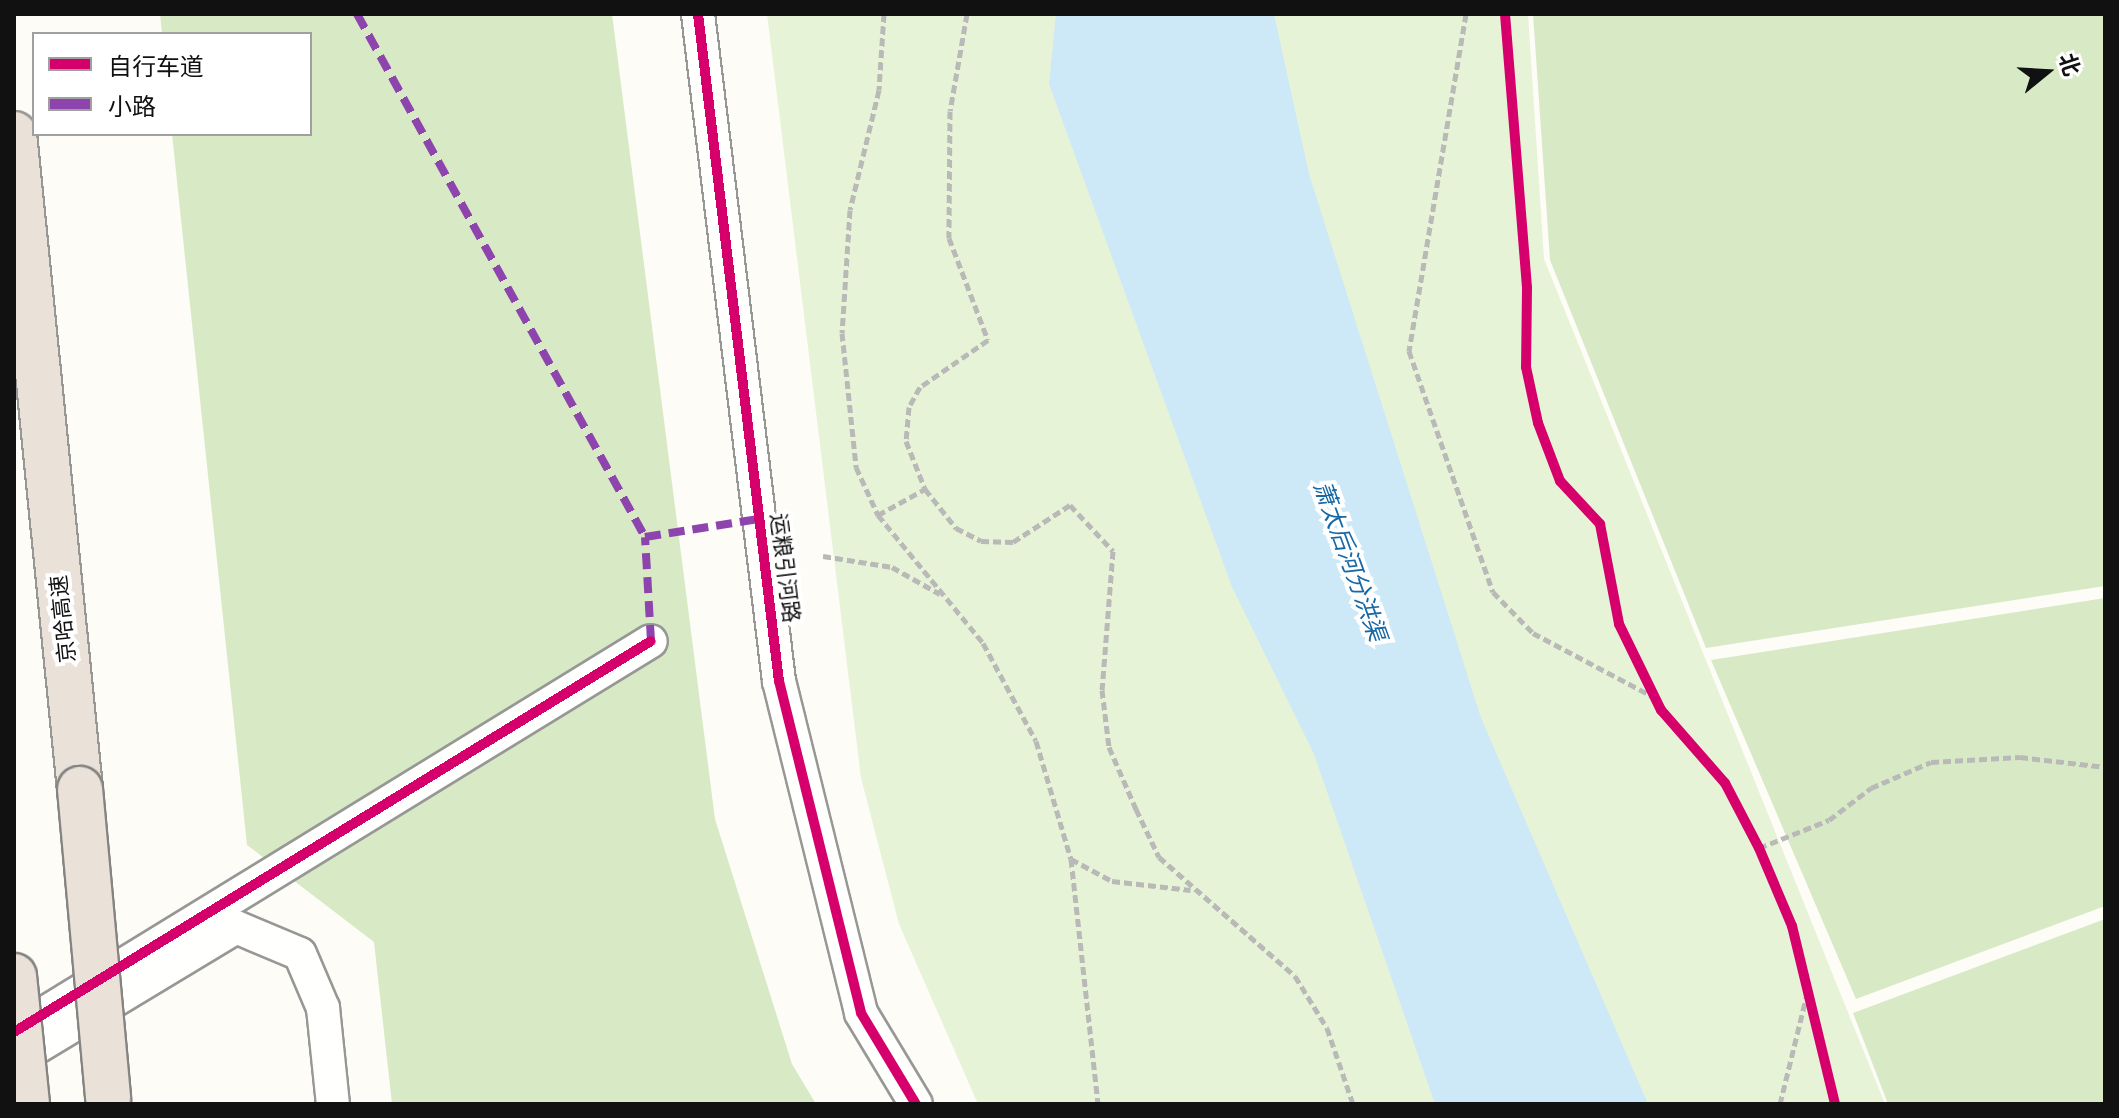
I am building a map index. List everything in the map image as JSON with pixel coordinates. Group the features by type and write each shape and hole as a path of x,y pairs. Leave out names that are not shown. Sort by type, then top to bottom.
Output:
{"highway":[{"name":"京哈高速","path":"14,134 108,1102"},
{"path":"14,976 27,1104"}],"street":[{"name":"运粮引河路","path":"698,14 779,681 861,1013 916,1104"},
{"path":"14,1032 651,641"},
{"path":"14,1061 236,927 300,954 323,1008 333,1104"}],"path":[{"path":"884,14 879,90 850,210 842,333 856,467 878,515 983,643 1036,741 1071,859 1098,1104"},
{"path":"967,14 950,111 949,238 988,340 920,387 909,407 906,441 925,489 956,528 981,541 1013,542 1070,505 1113,551 1103,638 1109,747 1159,857 1191,890 1295,976 1327,1028 1353,1104"},
{"path":"1466,14 1409,351 1493,592 1533,633 1654,697"},
{"path":"878,515 925,489"},
{"path":"823,556 892,567 945,597"},
{"path":"1643,673 1661,710"},
{"path":"1759,848 1829,820 1871,788 1931,762 2020,757 2105,767"},
{"path":"1753,835 1765,861"},
{"path":"1071,859 1112,881 1191,890"},
{"path":"1804,980 1814,1021"},
{"path":"1780,1104 1807,994"}],"green space":[{"path":"160,14 612,14 715,819 792,1064 816,1104 392,1104 374,942 247,845 172,136 312,136 312,32 162,32"},
{"path":"767,14 1528,14 1544,259 1885,1104 978,1104 899,924 861,778"},
{"path":"1533,14 2105,14 2105,586 1706,648 1550,260"},
{"path":"2105,598 2105,906 1856,999 1711,660"},
{"path":"2105,919 2105,1104 1888,1104 1853,1013"}],"water":[{"name":"萧太后河分洪渠","path":"1056,14 1274,14 1309,174 1481,718 1648,1104 1435,1104 1314,754 1232,587 1049,84"}],"marked path":[{"path":"357,14 645,537"},
{"path":"651,641 645,537 759,519"}],"cycle path":[{"path":"698,14 779,681 861,1013 916,1104"},
{"path":"1505,14 1527,288 1526,367 1538,423 1560,481 1600,524 1619,624 1661,710 1725,783 1759,848 1792,926 1835,1104"},
{"path":"14,1032 651,641"}]}
